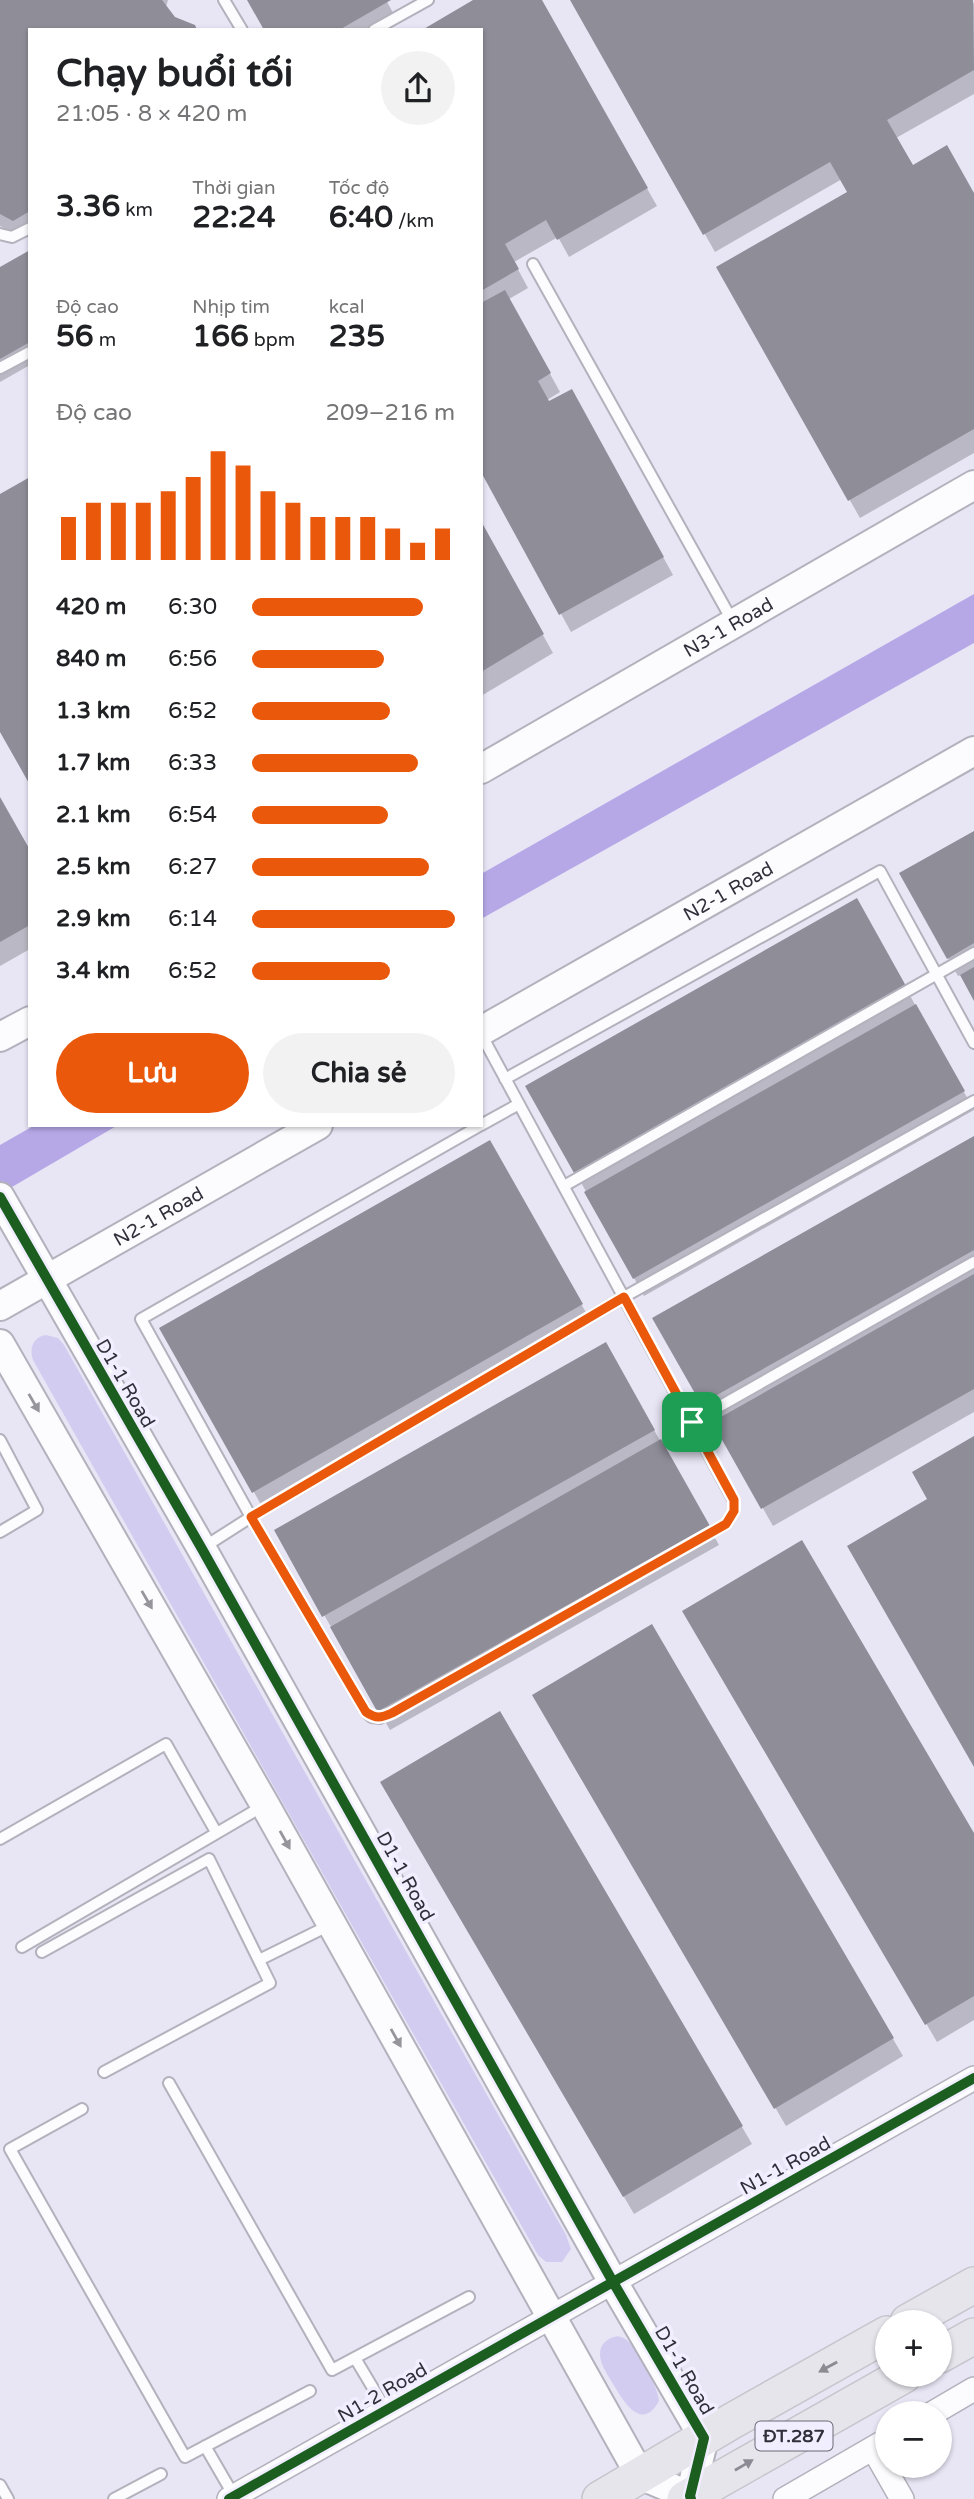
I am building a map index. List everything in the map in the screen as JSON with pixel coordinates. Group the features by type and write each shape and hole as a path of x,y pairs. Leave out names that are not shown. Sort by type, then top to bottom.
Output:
{"main road":[{"path":"929,2310 974,2285"},
{"path":"952,2348 974,2336"},
{"name":"ĐT.287","path":"600,2499 875,2341"},
{"name":"ĐT.287","path":"688,2498 883,2387"}],"street":[{"name":"N3-1 Road","path":"483,768 974,485"},
{"name":"N2-1 Road","path":"483,1032 974,751"},
{"path":"0,1037 28,1022"},
{"name":"N2-1 Road","path":"0,1306 315,1127"},
{"name":"D1-1 Road","path":"0,1197 202,1549 613,2282 704,2438 688,2498"},
{"path":"0,1344 265,1805 640,2475 688,2498"},
{"name":"N1-1 Road","path":"552,2316 974,2078"},
{"name":"N1-2 Road","path":"231,2498 552,2316"},
{"path":"952,2402 974,2389"},
{"path":"785,2499 875,2447"},
{"path":"894,2478 902,2499"}],"lane":[{"path":"224,0 241,28"},
{"path":"377,28 426,1"},
{"path":"0,234 12,237 28,229"},
{"path":"533,264 734,623"},
{"path":"0,368 28,353"},
{"path":"505,1079 880,871 974,1043"},
{"path":"564,1186 974,953"},
{"path":"477,1127 141,1319 251,1517 366,1712 372,1717 380,1718 726,1524 734,1511 734,1500 483,1037"},
{"path":"202,1549 251,1517 624,1297 974,1101"},
{"path":"483,1124 519,1104"},
{"path":"692,1422 974,1262"},
{"path":"0,1440 37,1510 0,1532"},
{"path":"0,1839 166,1744 216,1832"},
{"path":"22,1947 265,1805"},
{"path":"42,1952 209,1859 270,1983 104,2072"},
{"path":"259,1960 332,1924"},
{"path":"169,2083 332,2370 469,2297"},
{"path":"82,2109 10,2149 185,2457 310,2391"},
{"path":"355,2358 386,2410"},
{"path":"205,2446 231,2498"},
{"path":"114,2499 161,2474"},
{"path":"0,2486 8,2499"}],"shaded area":[{"path":"974,594 974,643 483,918 483,873"},
{"path":"32,1127 115,1127 0,1194 0,1145"},
{"path":"46,1335 58,1338 64,1345 566,2235 571,2249 562,2262 546,2262 538,2255 33,1360 33,1344"},
{"path":"618,2336 632,2346 658,2395 659,2401 646,2414 639,2414 627,2405 601,2362 600,2350 603,2344"}],"building":[{"path":"0,0 162,0 175,17 195,25 196,28 28,28 28,212 13,221 0,214"},
{"path":"247,0 391,0 342,28 263,28"},
{"path":"473,0 542,0 648,188 557,240 546,220 505,244 519,269 483,290 483,28 425,28"},
{"path":"570,0 973,0 974,70 887,120 913,165 947,145 974,193 974,429 848,501 716,267 847,192 830,162 703,235"},
{"path":"28,251 28,343 0,359 0,267"},
{"path":"505,290 551,373 538,381 549,401 572,389 664,557 559,615 483,476 483,302"},
{"path":"28,478 28,781 0,732 0,494"},
{"path":"483,525 544,634 483,671"},
{"path":"0,797 28,846 28,926 0,942"},
{"path":"974,831 974,943 947,959 899,873"},
{"path":"857,898 906,986 574,1173 525,1086"},
{"path":"974,967 974,1001 960,975"},
{"path":"916,1004 965,1091 633,1279 584,1192"},
{"path":"974,1136 974,1250 701,1404 652,1318"},
{"path":"490,1140 583,1304 252,1493 159,1328"},
{"path":"974,1274 974,1389 761,1509 712,1422"},
{"path":"606,1342 655,1430 322,1617 274,1530"},
{"path":"974,1436 974,1767 847,1546 927,1499 912,1472"},
{"path":"661,1439 710,1526 378,1713 330,1627"},
{"path":"802,1540 974,1833 974,1996 925,2025 682,1611"},
{"path":"652,1624 894,2038 774,2109 532,1695"},
{"path":"500,1711 743,2126 623,2197 380,1782"}],"cycle path":[{"path":"0,1197 202,1549 613,2282 704,2438 691,2499"},
{"path":"229,2499 974,2078"}],"route":[{"path":"624,1297 692,1422 734,1500 734,1511 726,1524 380,1718 372,1717 366,1712 251,1517 624,1297"}]}
